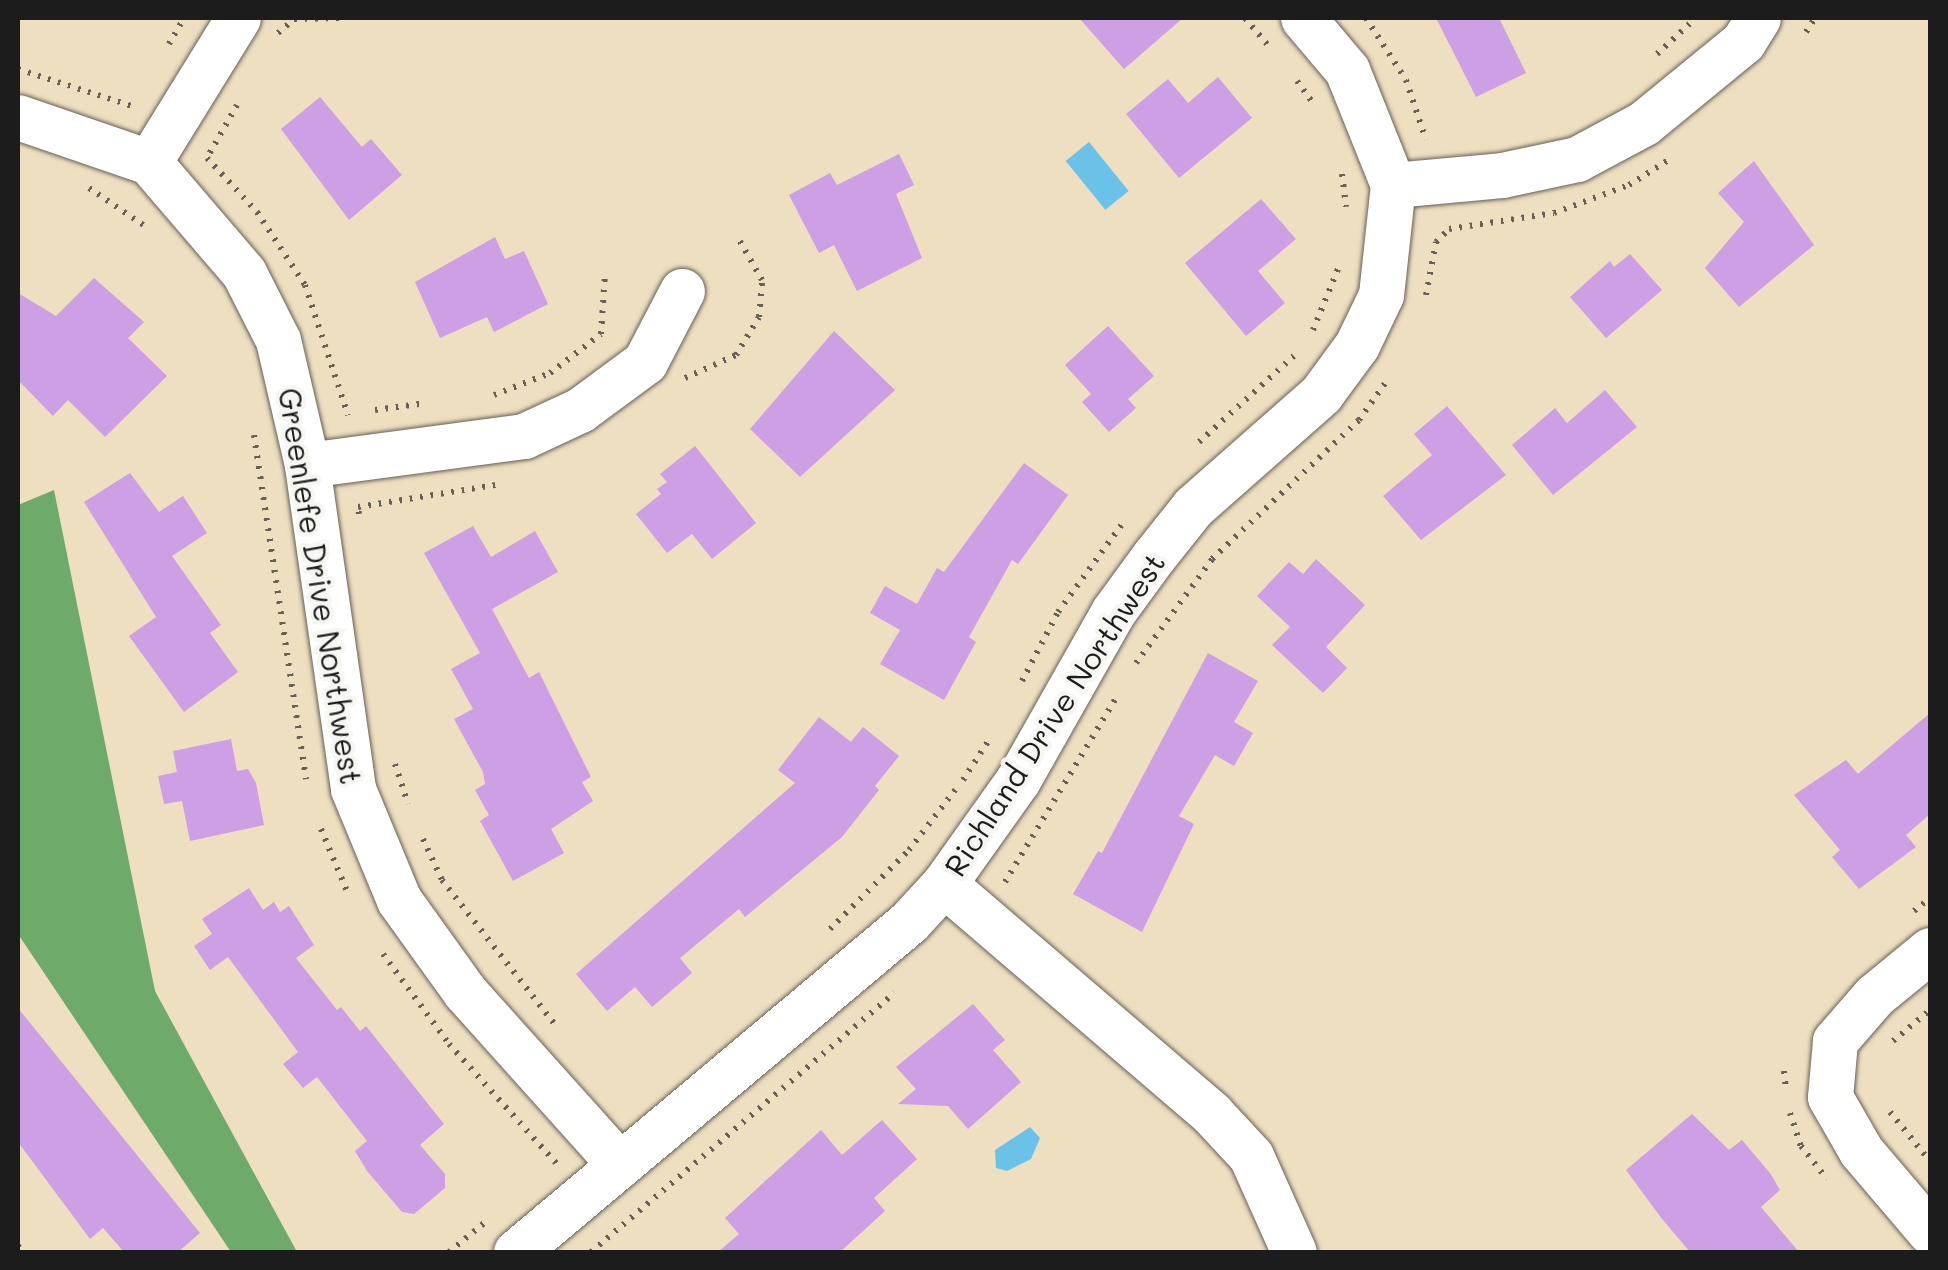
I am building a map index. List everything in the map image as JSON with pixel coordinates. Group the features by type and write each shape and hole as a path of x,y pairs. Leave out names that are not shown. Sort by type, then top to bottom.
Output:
{"street":[{"path":"1303,18 1347,70 1374,124 1393,185 1502,175 1578,159 1644,124 1743,42 1758,18"},
{"path":"148,162 256,30"},
{"name":"Greenlefe Drive Northwest","path":"18,117 148,162 244,272 278,340 307,465 353,789 399,900 466,992 620,1165"},
{"name":"Richland Drive Northwest","path":"516,1252 909,922 944,884 1018,780 1114,612 1154,556 1204,496 1321,394 1357,345 1381,294 1393,185"},
{"path":"307,465 524,436 580,410 646,362 682,291"},
{"path":"944,884 1212,1114 1250,1156 1294,1252"},
{"path":"1930,950 1874,996 1834,1041 1830,1097 1861,1151 1930,1232"}],"path":[{"path":"256,30 294,19 340,18"},
{"path":"1245,18 1278,58"},
{"path":"1366,18 1406,80 1426,140"},
{"path":"1650,61 1696,18"},
{"path":"1806,32 1815,18"},
{"path":"18,69 148,113"},
{"path":"1289,71 1321,116"},
{"path":"247,88 207,158 257,212 305,285 333,360 344,416 446,402"},
{"path":"1411,142 1445,138"},
{"path":"1423,304 1436,242 1448,229 1595,200 1686,147"},
{"path":"1339,162 1346,219"},
{"path":"1308,338 1331,294 1343,249"},
{"path":"480,397 550,373 600,334 605,274"},
{"path":"1186,454 1300,350"},
{"path":"1133,668 1212,559 1348,431 1390,374"},
{"path":"358,507 360,525"},
{"path":"1014,696 1058,612 1134,509"},
{"path":"993,893 1013,873 1125,683"},
{"path":"815,942 909,850 996,728"},
{"path":"393,756 412,813"},
{"path":"418,828 442,880 559,1029"},
{"path":"592,1252 908,981"},
{"path":"1887,1046 1930,1010"},
{"path":"1884,1106 1930,1161"},
{"path":"18,1246 23,1252"}],"green space":[{"path":"54,490 155,991 297,1252 231,1252 18,934 18,505"}],"water":[{"path":"1089,142 1129,191 1105,210 1066,161"},
{"path":"1030,1127 1040,1138 1031,1159 1007,1171 996,1168 995,1150"}],"building":[{"path":"1079,18 1183,18 1124,69"},
{"path":"1436,18 1499,18 1526,73 1476,97"},
{"path":"1218,77 1252,118 1179,178 1126,114 1168,79 1188,103"},
{"path":"320,97 362,147 371,139 402,175 349,220 281,129"},
{"path":"899,154 914,185 896,194 922,258 857,291 834,245 819,253 789,195 830,173 837,185"},
{"path":"1754,161 1814,245 1739,307 1705,268 1744,222 1718,193"},
{"path":"1261,199 1296,239 1258,271 1285,303 1246,336 1185,263"},
{"path":"495,237 505,259 524,251 548,304 494,332 487,317 440,338 415,282"},
{"path":"1630,254 1662,290 1606,338 1570,297 1610,261 1614,267"},
{"path":"94,278 144,322 128,338 167,376 105,437 68,400 53,416 18,380 18,293 56,316"},
{"path":"1108,326 1154,376 1128,399 1136,408 1109,432 1082,402 1091,394 1065,365"},
{"path":"834,331 895,390 800,477 750,429"},
{"path":"1605,390 1637,427 1553,495 1512,445 1555,408 1567,423"},
{"path":"1447,406 1506,475 1421,540 1383,496 1432,455 1414,434"},
{"path":"695,446 756,523 712,559 692,534 667,553 636,514 661,494 657,489 667,482 660,474"},
{"path":"1024,463 1068,495 1018,564 1012,560 969,637 976,642 944,700 880,664 900,630 870,613 885,586 917,604 937,568 944,572"},
{"path":"130,473 159,512 183,496 207,533 172,556 221,625 210,633 238,672 184,712 129,636 156,617 84,502"},
{"path":"473,526 491,557 535,531 558,572 492,609 529,678 539,672 591,777 582,782 593,801 551,829 564,853 513,881 480,821 489,815 475,790 485,784 483,772 454,719 473,709 451,669 480,653 424,553"},
{"path":"1316,559 1365,605 1326,647 1347,668 1323,693 1272,645 1290,627 1257,596 1289,562 1303,574"},
{"path":"1208,653 1258,681 1234,722 1253,733 1234,766 1215,755 1179,816 1194,824 1142,932 1073,894 1098,851 1102,853"},
{"path":"1930,713 1930,814 1906,835 1916,847 1859,889 1832,857 1840,850 1794,795 1846,760 1858,774"},
{"path":"819,717 851,742 863,727 899,756 875,786 879,790 842,837 745,917 739,909 680,958 692,973 652,1007 635,987 607,1011 576,974 795,783 778,770"},
{"path":"231,739 237,771 248,769 256,783 264,825 190,841 182,801 164,804 158,776 177,772 173,751"},
{"path":"249,888 263,910 274,902 280,912 289,906 314,945 296,958 337,1010 341,1007 360,1031 366,1026 444,1124 420,1145 445,1174 445,1188 414,1214 402,1212 367,1171 355,1151 367,1141 317,1077 303,1088 283,1064 298,1052 228,957 210,970 194,946 212,934 202,919"},
{"path":"973,1004 1005,1040 993,1050 1021,1082 968,1129 948,1106 898,1104 916,1089 896,1067"},
{"path":"18,1008 200,1233 178,1252 124,1252 103,1228 90,1239 18,1142"},
{"path":"1692,1114 1729,1150 1742,1140 1770,1173 1780,1190 1761,1207 1799,1252 1690,1252 1662,1219 1626,1170"},
{"path":"882,1120 917,1159 874,1198 885,1211 840,1252 718,1252 739,1234 725,1218 821,1130 842,1155"}]}
